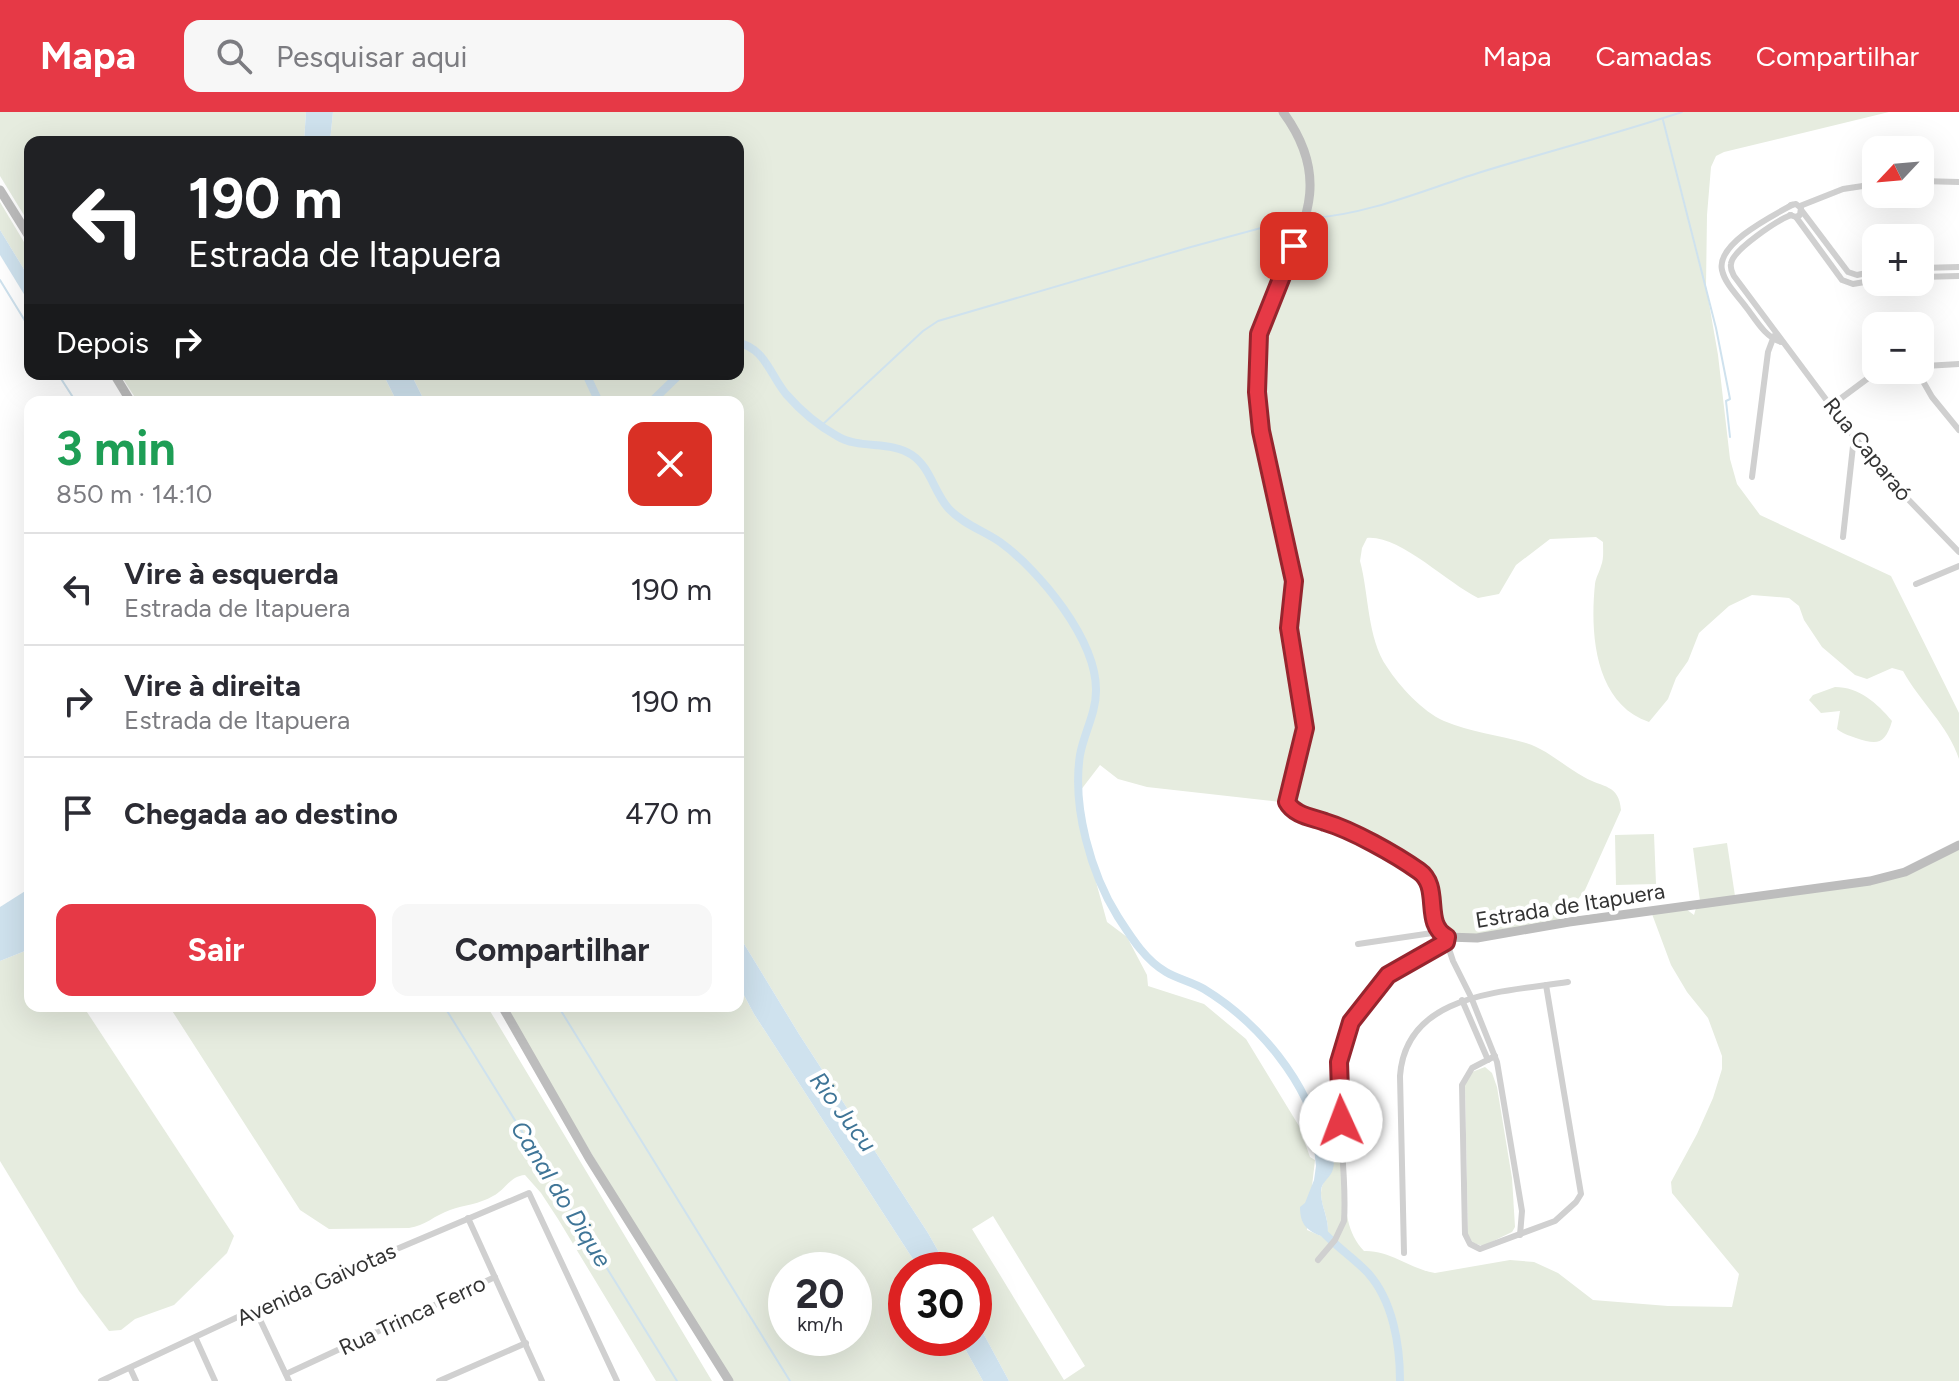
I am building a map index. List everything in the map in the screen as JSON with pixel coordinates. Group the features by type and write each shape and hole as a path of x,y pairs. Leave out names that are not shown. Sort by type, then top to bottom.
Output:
{"street":[{"path":"1283,112 1301,146 1310,194 1304,222 1259,334 1257,392 1261,431 1294,581 1289,628 1305,728 1287,802 1297,812 1342,828 1420,872 1430,884 1435,923 1444,937 1495,1056 1522,1211 1520,1235"},
{"path":"1934,181 1959,182"},
{"path":"1774,336 1734,276 1731,261 1778,221 1843,189 1862,186"},
{"path":"0,190 24,228"},
{"path":"1792,205 1801,208 1848,272 1862,274"},
{"path":"1792,205 1789,208 1793,216 1842,280 1853,284 1862,282"},
{"path":"1774,336 1725,280 1721,264 1722,257 1734,242 1792,205"},
{"path":"1934,268 1959,267"},
{"path":"1934,277 1959,276"},
{"path":"1752,477 1768,352 1774,336"},
{"name":"Rua Caparaó","path":"1774,336 1832,405 1854,437 1959,552"},
{"path":"1934,364 1959,364"},
{"path":"1832,405 1862,383"},
{"path":"1925,384 1959,430"},
{"path":"1843,537 1854,437"},
{"path":"1916,584 1959,566"},
{"name":"Estrada de Itapuera","path":"1444,937 1477,938 1569,922 1870,881 1905,872 1959,845"},
{"path":"1358,944 1444,937"},
{"path":"1318,1260 1333,1242 1345,1215 1339,1071 1346,1033 1358,1012 1388,975 1444,937"},
{"path":"1404,1253 1402,1062 1410,1042 1420,1028 1442,1010 1462,1000 1568,982"},
{"path":"1495,1056 1469,1071 1462,1085 1465,1234 1470,1244 1480,1249 1560,1218 1581,1194 1546,985"},
{"path":"1462,1000 1488,1060"},
{"path":"505,1012 589,1158 729,1381"},
{"name":"Avenida Gaivotas","path":"101,1381 255,1309 521,1195 532,1195 617,1381"},
{"path":"468,1218 542,1381"},
{"name":"Rua Trinca Ferro","path":"287,1378 495,1277"},
{"path":"255,1309 287,1378"},
{"path":"196,1339 215,1381"},
{"path":"439,1381 526,1343"},
{"path":"130,1368 136,1381"}],"shaded area":[{"path":"0,112 306,112 304,136 24,136 24,215 0,176"},
{"path":"333,112 1889,112 1716,156 1711,167 1707,215 1706,286 1718,355 1730,459 1737,484 1760,515 1891,576 1959,713 1959,759 1941,724 1903,671 1892,668 1867,679 1855,675 1822,647 1804,620 1799,606 1789,598 1752,595 1729,606 1699,633 1668,699 1649,722 1631,713 1617,699 1606,683 1600,664 1595,644 1594,603 1595,582 1603,560 1603,542 1596,537 1550,539 1516,565 1499,594 1478,598 1394,544 1367,538 1360,561 1376,643 1387,667 1412,698 1444,721 1534,746 1617,795 1621,810 1585,890 1561,921 1480,934 1449,932 1438,927 1430,878 1316,810 1280,802 1147,787 1118,779 1100,765 1077,795 1079,820 1107,922 1127,937 1147,975 1148,986 1204,1004 1246,1039 1299,1126 1310,1157 1315,1160 1307,1230 1326,1238 1328,1226 1321,1188 1332,1163 1345,1157 1348,1219 1356,1241 1364,1251 1383,1253 1435,1273 1510,1260 1534,1262 1558,1273 1593,1300 1668,1306 1732,1307 1739,1274 1672,1193 1671,1182 1713,1098 1722,1069 1722,1056 1708,1018 1671,965 1652,914 1686,909 1694,915 1696,908 1858,880 1906,868 1959,843 1959,1381 1009,1381 992,1349 992,1262 1064,1380 1085,1366 993,1216 972,1229 986,1252 939,1252 744,944 744,396 422,396 414,380 744,380 744,136 331,136"},
{"path":"0,202 24,242 24,269 0,230"},
{"path":"124,380 386,380 394,396 134,396"},
{"path":"1835,687 1860,693 1886,714 1892,721 1883,739 1870,742 1844,733 1837,729 1840,711 1821,713 1809,700 1813,695"},
{"path":"1654,834 1656,884 1616,885 1615,835"},
{"path":"1727,843 1735,896 1700,901 1693,848"},
{"path":"24,951 24,1012 87,1012 234,1236 227,1253 174,1305 135,1319 121,1330 109,1331 79,1291 0,1161 0,961"},
{"path":"744,995 908,1252 888,1252 888,1356 969,1356 983,1381 728,1381 507,1012 744,1012"},
{"path":"173,1012 491,1012 712,1381 656,1381 558,1219 525,1175 515,1178 488,1199 450,1210 409,1228 329,1229 300,1210"},
{"path":"1485,1067 1492,1073 1497,1087 1512,1178 1515,1227 1512,1232 1483,1246 1473,1243 1468,1235 1465,1084 1472,1072"}],"water":[{"path":"306,112 333,112 331,136 304,136"},
{"path":"0,230 24,269 24,294 0,255"},
{"path":"386,380 414,380 422,396 394,396"},
{"path":"24,892 24,951 0,961 0,907"},
{"name":"Rio Jucu","path":"744,944 939,1252 908,1252 744,995"},
{"path":"1315,1133 1330,1150 1334,1161 1332,1172 1321,1190 1327,1238 1307,1228 1300,1214 1300,1207 1305,1203 1314,1180"},
{"path":"992,1349 1009,1381 983,1381 969,1356 992,1356"}],"waterway":[{"path":"1313,218 1376,206 1682,112"},
{"path":"1663,120 1716,328 1730,399 1726,401 1730,437"},
{"path":"821,426 923,331 938,321 1298,218"},
{"name":"Canal do Dique","path":"0,280 24,319"},
{"path":"744,345 761,356 791,400 830,432 855,443 894,448 912,455 924,467 949,509 1015,554 1063,608 1087,650 1094,671 1096,691 1080,755 1079,796 1092,861 1108,900 1133,940 1151,961 1224,1003 1262,1036 1293,1077 1305,1099 1321,1145"},
{"name":"Canal do Dique","path":"62,380 72,396"},
{"path":"589,380 596,396"},
{"path":"657,396 674,380"},
{"name":"Canal do Dique","path":"448,1012 677,1381"},
{"path":"562,1012 790,1381"},
{"path":"1321,1230 1368,1273 1384,1297 1399,1353 1400,1381"}],"route":[{"path":"1294,246 1259,334 1257,392 1261,431 1294,571 1289,628 1305,719 1302,746 1287,802 1292,810 1342,828 1426,877 1430,884 1436,927 1447,937 1446,942 1394,970 1381,981 1351,1022 1339,1062 1341,1121"}]}
